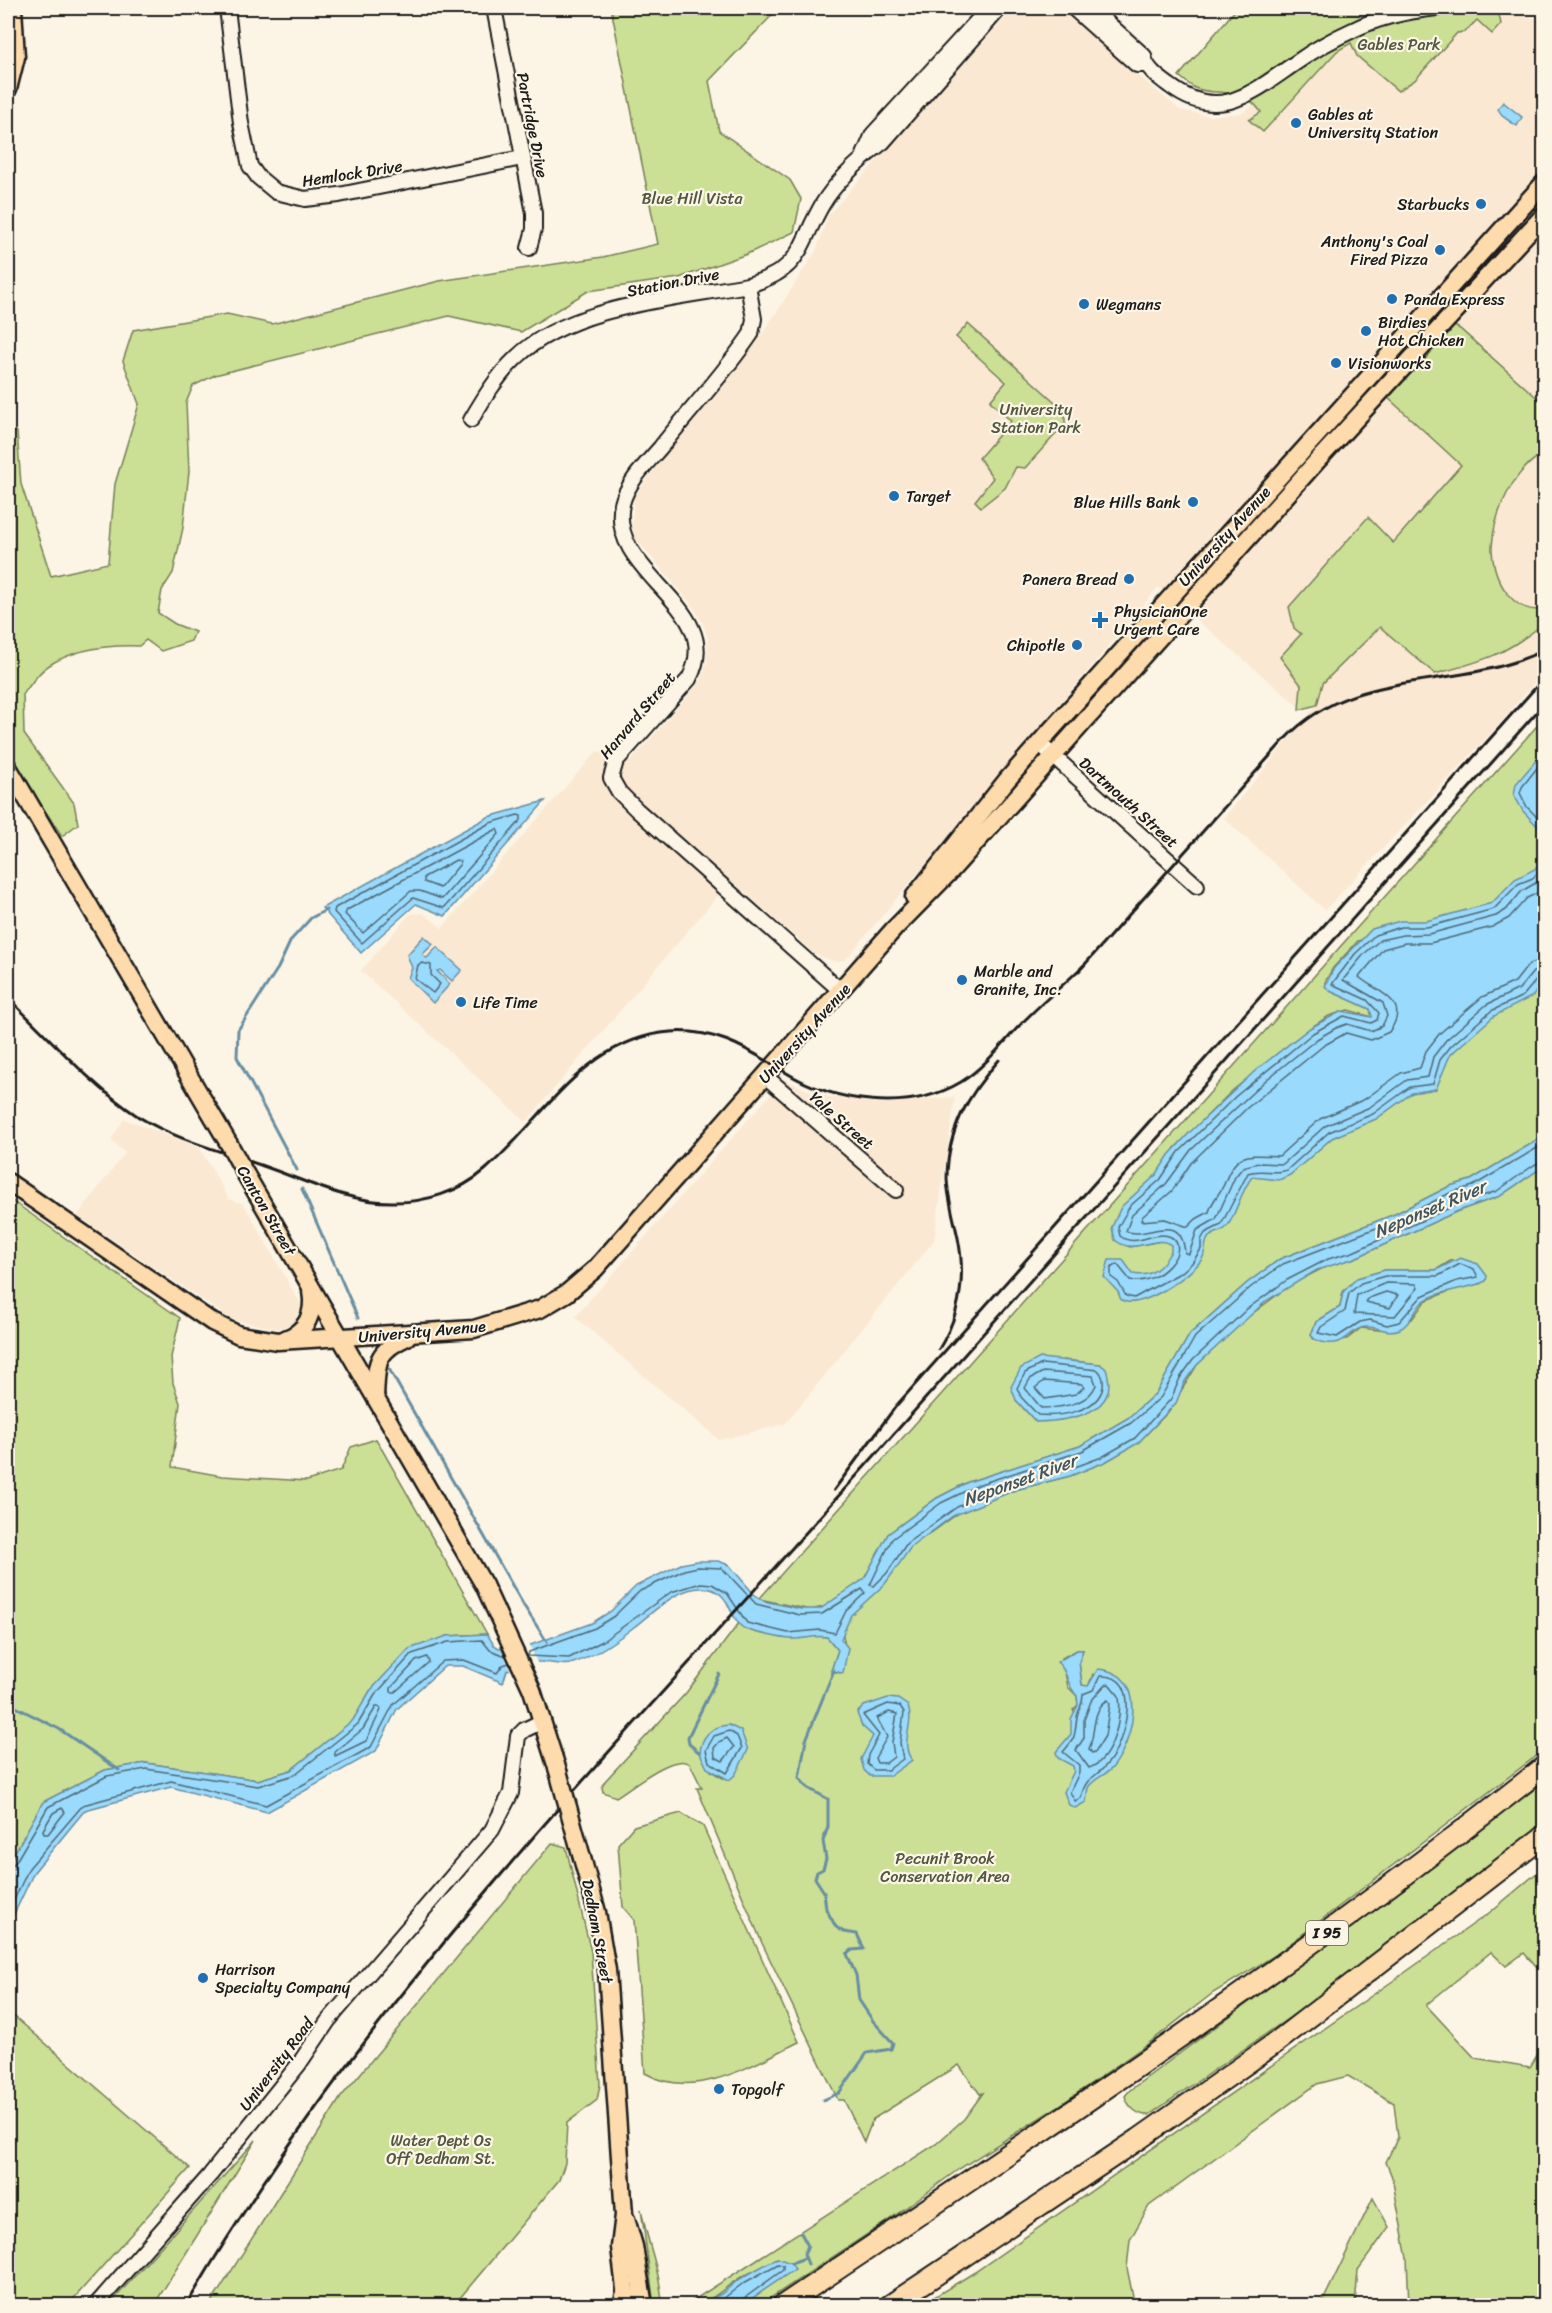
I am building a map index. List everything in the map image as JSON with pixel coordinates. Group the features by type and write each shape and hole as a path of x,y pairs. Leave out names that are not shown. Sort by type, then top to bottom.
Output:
{"highway":[{"name":"I 95","path":"782,2306 1190,2032 1392,1885 1545,1767"},
{"path":"889,2306 1138,2139 1274,2044 1545,1836"}],"main road":[{"path":"8,89 16,57 13,8"},
{"name":"University Avenue","path":"894,929 934,870 1039,743 1545,183"},
{"name":"University Avenue","path":"8,1182 219,1326 246,1337 278,1341 491,1326 532,1312 567,1293 595,1269 894,929 936,887 1317,461 1545,215"},
{"name":"Canton Street","path":"8,767 471,1562 518,1658"},
{"path":"278,1341 296,1334 308,1321 312,1308 310,1287"},
{"path":"375,1398 376,1366 381,1354 395,1342 416,1333"},
{"name":"Dedham Street","path":"518,1658 543,1721 558,1772 597,1912 607,1970 624,2215 620,2241 625,2302"},
{"name":"Dedham Street","path":"624,2215 634,2247 644,2306"}],"street":[{"name":"Hemlock Drive","path":"227,8 241,123 250,166 258,177 276,192 305,199 339,195 522,158"},
{"name":"Partridge Drive","path":"494,8 534,213 534,229 529,248"},
{"name":"Station Drive","path":"864,157 873,134 989,8"},
{"name":"Station Drive","path":"471,420 493,385 517,356 566,324 593,315 748,285 775,275 796,258 829,195 864,157 883,142 1000,8"},
{"path":"1073,8 1137,65 1146,65"},
{"path":"1091,8 1144,56 1146,65 1168,85 1190,99 1224,103 1244,98 1306,55 1353,30 1394,15 1437,8"},
{"name":"Harvard Street","path":"748,285 754,319 751,334 640,472 624,500 621,521 625,542 690,623 696,650 695,664 689,679 616,761 610,775 619,792 637,810 841,991"},
{"name":"Dartmouth Street","path":"1039,743 1197,886"},
{"name":"Yale Street","path":"765,1076 896,1190"},
{"name":"University Road","path":"95,2306 210,2175 299,2064 328,2021 492,1830 511,1793 518,1736 524,1730 543,1721"}],"shaded area":[{"path":"1018,8 1057,8 1180,110 1210,116 1242,113 1310,64 1356,39 1496,17 1523,15 1544,21 1544,671 1496,728 1325,910 1224,818 1317,705 1320,694 1304,711 1158,587 846,959 836,962 815,954 731,880 526,1122 361,971 410,914 423,913 442,928 597,751 630,762 701,681 707,661 708,640 703,623 691,604 635,538 632,523 634,497 668,450 763,333 816,251 829,214 1011,11"},
{"path":"784,1079 818,1095 883,1104 955,1097 934,1241 785,1424 719,1440 575,1317"},
{"path":"124,1119 199,1147 229,1199 244,1204 301,1305 294,1323 278,1329 231,1319 77,1216 125,1153 111,1140"}],"green space":[{"name":"Blue Hill Vista","path":"611,8 779,8 709,81 719,131 790,180 801,199 794,232 747,254 679,278 588,291 521,332 449,316 215,375 193,386 186,403 189,471 183,528 173,573 162,590 158,613 175,624 195,632 191,641 161,651 146,640 139,646 104,647 80,652 58,660 44,669 23,694 24,734 74,803 78,824 62,836 13,763 8,751 8,431 17,432 21,484 51,576 108,563 115,484 139,404 123,361 133,330 227,314 272,324 439,281 603,257 658,244"},
{"name":"Gables Park","path":"1237,8 1501,8 1498,10 1501,24 1492,34 1477,20 1465,32 1457,33 1415,80 1398,91 1357,56 1351,43 1337,51 1263,132 1249,120 1261,112 1245,97 1237,94 1204,91 1195,88 1179,76"},
{"name":"University Station Park","path":"968,324 1065,411 1065,424 1025,468 1016,467 1005,488 981,507 975,501 993,478 979,458 1011,421 990,401 1006,382 956,337"},
{"path":"1452,325 1460,329 1544,404 1544,453 1523,470 1507,493 1497,520 1492,547 1495,569 1506,591 1522,606 1544,609 1544,623 1518,643 1493,656 1435,674 1380,627 1323,683 1317,705 1299,710 1301,685 1280,657 1301,634 1294,628 1289,607 1368,517 1393,543 1461,465 1385,395"},
{"path":"1544,718 1544,882 1524,896 1358,941 1333,968 1325,982 1330,991 1370,1009 1372,1017 1348,1010 1329,1016 1310,1028 1232,1091 1174,1149 1445,1062 1544,937 1544,1136 1471,1180 1450,1186 1395,1214 1280,1259 1247,1283 1190,1334 1156,1393 1128,1418 1080,1446 968,1482 937,1498 888,1534 864,1579 827,1606 811,1610 759,1599","holes":["1112,1227 1161,1241 1130,1247 1115,1240","1063,1360 1100,1364 1036,1422 1016,1400"]},
{"name":"Pecunit Brook Conservation Area","path":"1544,1166 1544,1750 1274,1956 1213,1993 1149,2043 1057,2107 959,2169 886,2222 760,2305 742,2305 794,2269 777,2258 743,2276 710,2299 686,2305 936,2144 964,2119 983,2093 980,2094 959,2065 873,2119 864,2142 844,2100 838,2100 762,1943 697,1788 702,1788 690,1764 674,1763 664,1767 616,1797 603,1792 602,1787 605,1781 686,1693 739,1623 746,1629 768,1635 827,1637 838,1650 831,1671 840,1673 845,1652 839,1615 894,1550 928,1535 960,1512 1015,1490 1070,1476 1105,1462 1138,1443 1168,1412 1197,1365 1244,1320 1290,1285 1331,1264 1355,1258 1458,1211 1500,1196","holes":["1452,1260 1480,1284 1459,1287 1425,1301 1412,1319 1378,1330 1361,1328 1347,1339 1313,1339 1311,1335 1316,1322 1340,1307 1343,1292 1358,1278 1385,1270 1436,1270","1077,1650 1083,1650 1079,1662 1082,1685 1088,1687 1093,1674 1132,1711 1126,1744 1116,1762 1073,1710 1078,1705 1077,1696 1068,1687 1062,1658","716,1733 723,1778 711,1771"]},
{"path":"8,1198 180,1318 171,1357 173,1383 180,1403 172,1467 222,1476 307,1481 341,1470 351,1447 376,1439 487,1634 447,1636 370,1691 354,1720 291,1770 258,1780 146,1763 105,1770 43,1802 8,1865"},
{"path":"1544,1780 1544,1827 1328,1991 1149,2115 1141,2114 1131,2107 1125,2096 1130,2090 1443,1859"},
{"path":"681,1813 703,1826 799,2042 724,2077 704,2082 684,2083 664,2081 645,2073 634,1920 623,1907 618,1844 634,1826"},
{"name":"Water Dept Os Off Dedham St.","path":"552,1843 566,1847 591,1952 600,2085 597,2100 567,2123 565,2163 559,2180 454,2305 210,2305 341,2097"},
{"path":"1544,1867 1544,1976 1524,1953 1506,1966 1491,1952 1426,2005 1475,2058 1530,2067 1544,2044 1544,2305 1409,2305 1407,2258 1392,2177 1386,2162 1398,2137 1394,2103 1348,2076 1317,2084 1149,2206 1130,2240 1127,2268 1133,2297 1139,2305 921,2305 975,2272 1400,1976 1489,1913"},
{"path":"8,2011 190,2168 68,2305 8,2305"},
{"path":"256,2140 154,2305 109,2305"},
{"path":"1373,2198 1389,2227 1358,2270 1355,2305 1321,2305"},
{"path":"641,2209 659,2281 662,2305 654,2305"}],"water":[{"path":"1503,102 1522,117 1517,126 1504,117 1498,109"},
{"path":"1544,751 1544,833 1523,811 1514,795 1516,784"},
{"path":"545,801 445,916 416,904 361,953 322,908 488,817"},
{"path":"1544,855 1544,979 1533,996 1494,1016 1450,1055 1436,1089 1412,1093 1376,1119 1332,1138 1290,1175 1279,1180 1252,1177 1228,1226 1209,1237 1203,1257 1196,1266 1177,1282 1152,1296 1140,1301 1121,1300 1118,1292 1104,1277 1109,1260 1123,1260 1133,1274 1146,1274 1156,1270 1164,1261 1171,1251 1171,1245 1158,1242 1130,1246 1122,1245 1115,1240 1112,1227 1121,1207 1156,1175 1169,1155 1190,1132 1256,1070 1310,1028 1342,1011 1372,1017 1370,1009 1330,991 1325,986 1334,968 1372,929 1400,921 1426,921 1492,903 1515,879 1535,869"},
{"path":"424,936 433,944 423,954 424,957 427,958 437,947 462,970 452,981 440,970 437,971 450,984 433,1003 408,978 412,968 407,955"},
{"name":"Neponset River","path":"1544,1136 1544,1166 1500,1196 1458,1211 1355,1258 1317,1270 1266,1301 1197,1365 1185,1381 1176,1403 1138,1443 1105,1462 1070,1476 1015,1490 953,1516 911,1547 885,1584 851,1615 841,1639 848,1648 843,1673 831,1671 838,1650 827,1637 787,1639 751,1631 742,1627 725,1600 717,1592 699,1588 689,1590 669,1600 604,1648 587,1658 570,1664 538,1662 507,1670 503,1683 463,1666 445,1666 397,1709 376,1751 267,1812 171,1787 85,1810 34,1872 8,1927 8,1865 43,1802 105,1770 146,1763 258,1780 291,1770 353,1720 370,1691 409,1649 447,1636 487,1634 494,1645 499,1648 525,1647 592,1623 611,1611 636,1586 681,1564 718,1561 729,1565 754,1594 764,1601 801,1609 820,1609 864,1579 888,1534 937,1498 968,1482 1080,1446 1128,1418 1156,1393 1190,1334 1247,1283 1280,1259 1395,1214 1450,1186 1471,1180"},
{"path":"1460,1258 1478,1264 1487,1276 1486,1281 1431,1297 1424,1301 1400,1329 1391,1331 1372,1327 1362,1328 1343,1340 1330,1343 1317,1340 1311,1335 1316,1322 1340,1307 1343,1292 1357,1278 1385,1270 1436,1270"},
{"path":"1040,1358 1100,1364 1106,1369 1109,1384 1106,1396 1089,1412 1076,1417 1036,1422 1016,1400 1011,1387 1021,1368"},
{"path":"1077,1650 1083,1650 1079,1662 1082,1685 1088,1686 1098,1669 1114,1673 1125,1682 1131,1694 1133,1708 1127,1740 1121,1755 1110,1770 1090,1785 1086,1802 1075,1808 1069,1805 1064,1792 1074,1771 1073,1766 1058,1758 1056,1752 1071,1734 1071,1719 1078,1705 1077,1696 1070,1687 1064,1670 1057,1662"},
{"path":"888,1698 898,1699 908,1706 910,1720 907,1747 912,1760 890,1776 870,1776 864,1770 861,1759 873,1736 862,1726 857,1713 864,1706"},
{"path":"729,1725 741,1731 748,1750 735,1775 729,1780 707,1768 700,1753 708,1733 717,1727"},
{"path":"777,2258 791,2263 795,2269 742,2305 698,2305 721,2294 738,2280"}],"pier":[{"path":"529,1643 538,1665 511,1672 500,1645 515,1647"}],"waterway":[{"path":"297,1170 237,1057 238,1030 278,968 291,940 311,918 326,910"},
{"path":"302,1189 358,1318"},
{"path":"389,1369 524,1606 547,1642"},
{"path":"823,2100 839,2093 867,2053 891,2049 893,2043 873,2021 859,2000 856,1975 847,1954 852,1950 864,1949 857,1934 844,1932 836,1927 826,1909 824,1892 815,1878 817,1872 823,1869 826,1859 823,1841 828,1827 828,1799 808,1788 799,1778 806,1740 834,1670"},
{"path":"700,1753 689,1744 688,1737 719,1674"},
{"path":"8,1703 59,1729 119,1770"},
{"path":"801,2233 808,2246 804,2254 808,2264"},
{"path":"791,2263 805,2258"}],"railway":[{"path":"1079,971 1284,740 1312,716 1342,700 1374,689 1476,672 1510,663 1544,650"},
{"path":"834,1490 896,1406 1544,678"},
{"path":"186,2306 250,2203 318,2105 466,1916 624,1734 1544,704"},
{"path":"8,998 104,1091 153,1125 342,1194 375,1201 403,1202 441,1195 475,1178 506,1150 585,1069 607,1053 632,1041 679,1031 711,1035 742,1047 805,1083 826,1091 872,1100 896,1101 919,1098 941,1092 971,1075 1036,1009 1085,964"},
{"path":"939,1349 952,1323 961,1281 958,1238 947,1179 951,1145 961,1114 978,1086 999,1060"}],"place":[{"name":"Gables at University Station","path":"1296,123"},
{"name":"Starbucks","path":"1481,204"},
{"name":"Anthony's Coal Fired Pizza","path":"1440,250"},
{"name":"Panda Express","path":"1392,299"},
{"name":"Wegmans","path":"1084,304"},
{"name":"Birdies Hot Chicken","path":"1366,331"},
{"name":"Visionworks","path":"1336,363"},
{"name":"Target","path":"894,496"},
{"name":"Blue Hills Bank","path":"1193,502"},
{"name":"Panera Bread","path":"1129,579"},
{"name":"PhysicianOne Urgent Care","path":"1100,620"},
{"name":"Chipotle","path":"1077,645"},
{"name":"Marble and Granite, Inc.","path":"962,980"},
{"name":"Life Time","path":"461,1002"},
{"name":"Harrison Specialty Company","path":"203,1978"},
{"name":"Topgolf","path":"719,2089"}]}
